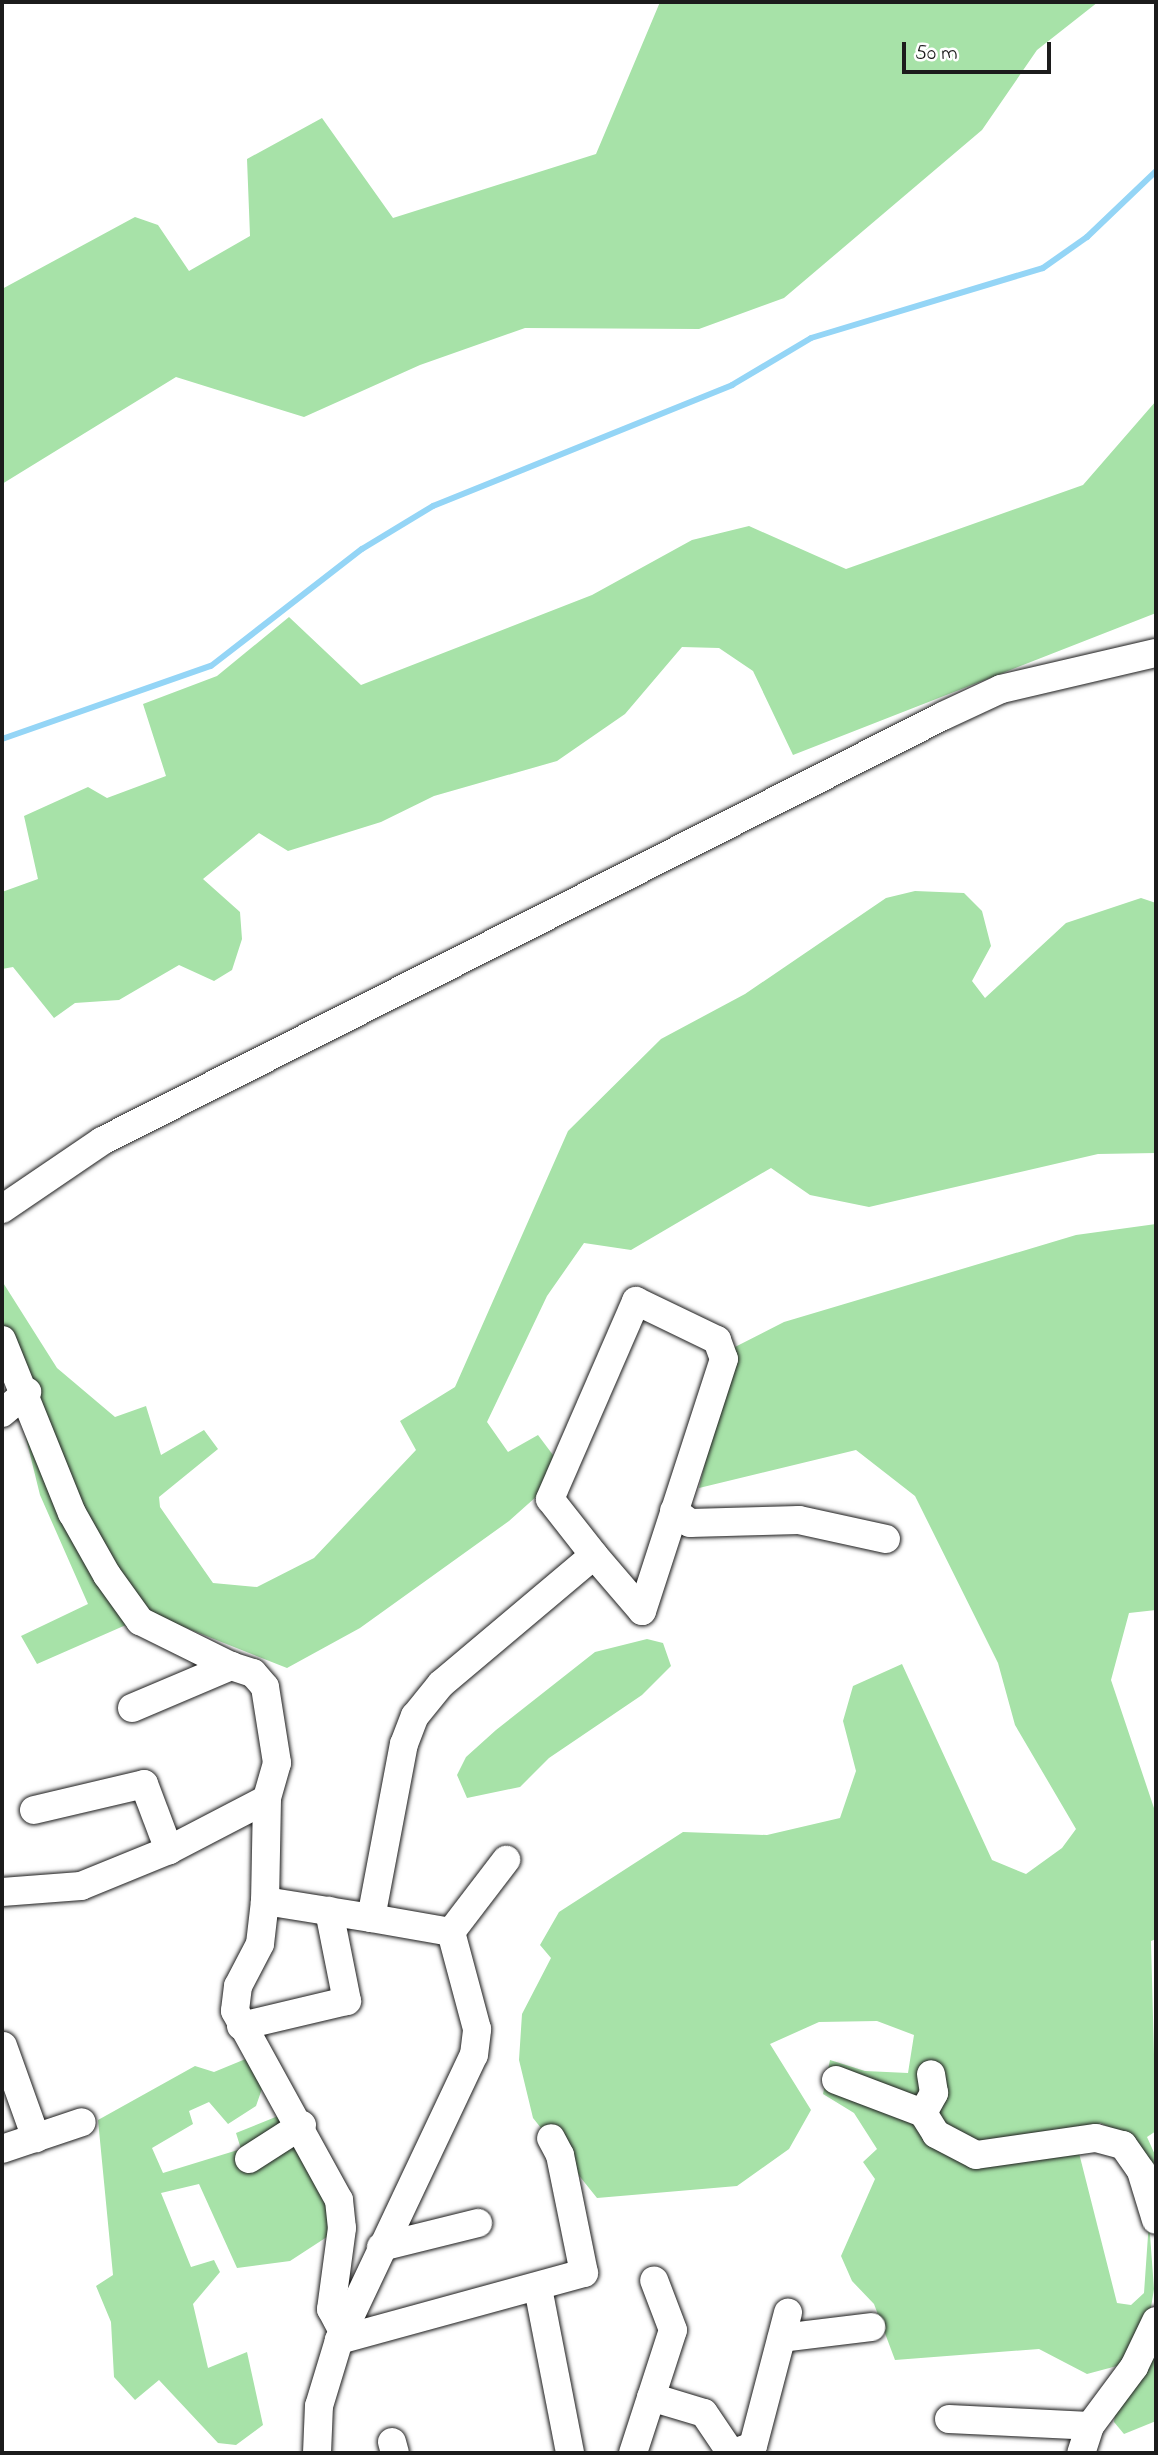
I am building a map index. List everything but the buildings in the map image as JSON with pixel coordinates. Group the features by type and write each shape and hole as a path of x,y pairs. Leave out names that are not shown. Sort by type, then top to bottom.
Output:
{"street":[{"path":"2,1209 102,1141 943,716 1001,689 1156,653"},
{"path":"636,1301 717,1340 724,1359 642,1611 594,1555 550,1499 636,1301"},
{"path":"2,1340 27,1392 72,1513 113,1584 140,1621 230,1666 253,1673 265,1687 277,1763 267,1799 265,1901 260,1944 238,1986 235,2011 302,2125 339,2200 342,2228 331,2309 341,2336"},
{"path":"2,1413 27,1392"},
{"path":"674,1511 690,1523 799,1520 886,1539"},
{"path":"371,1918 404,1744 415,1716 441,1684 594,1555"},
{"path":"132,1708 230,1666"},
{"path":"34,1810 144,1784 169,1850"},
{"path":"2,1892 81,1886 169,1850 267,1799"},
{"path":"452,1932 506,1860"},
{"path":"265,1901 452,1932"},
{"path":"242,2026 347,2000 329,1911"},
{"path":"317,2453 319,2406 341,2336 474,2055 477,2029 452,1932"},
{"path":"4,2046 36,2138"},
{"path":"923,2113 934,2094 931,2074"},
{"path":"836,2080 923,2113 936,2134 976,2155 1083,2139 1124,2145 1141,2171 1156,2220"},
{"path":"2,2149 82,2122"},
{"path":"249,2159 302,2125"},
{"path":"341,2336 538,2288 584,2273 560,2155 551,2138"},
{"path":"382,2247 478,2223"},
{"path":"632,2453 673,2330 654,2280"},
{"path":"538,2288 570,2453"},
{"path":"1081,2453 1090,2426 1134,2367 1156,2321"},
{"path":"651,2397 704,2413 733,2453 754,2446 785,2326 872,2327"},
{"path":"949,2419 1090,2426"}],"green space":[{"path":"660,2 1098,2 1037,50 982,130 784,298 699,329 525,328 420,365 304,417 176,377 2,484 2,289 135,217 158,225 189,271 250,236 247,159 322,118 393,218 596,154"},
{"path":"1156,401 1156,613 793,755 753,671 719,648 682,647 625,714 557,761 434,796 381,822 288,851 259,833 203,879 240,912 242,939 232,970 214,981 179,965 119,1000 75,1003 54,1018 13,967 2,969 2,892 38,879 24,816 88,787 107,798 166,776 143,704 217,676 289,617 361,685 592,595 692,540 749,526 846,569 1083,485"},
{"path":"915,891 964,893 982,911 991,946 972,981 985,998 1066,923 1141,898 1156,903 1156,1153 1098,1154 869,1207 810,1195 771,1168 631,1250 584,1243 547,1296 487,1422 508,1452 538,1435 556,1459 537,1496 509,1521 360,1628 287,1668 151,1614 37,1664 21,1636 88,1604 40,1495 22,1422 37,1394 2,1325 2,1281 57,1368 115,1417 146,1406 161,1455 204,1430 218,1449 159,1497 160,1507 213,1583 257,1587 314,1558 416,1450 400,1421 455,1387 568,1131 661,1039 745,994 886,898"},
{"path":"1156,1224 1156,1610 1129,1613 1111,1680 1156,1814 1156,1939 1151,1941 1156,2131 1147,2137 1156,2157 1156,2183 1132,2137 1100,2123 1079,2153 1117,2303 1131,2305 1144,2293 1149,2221 1154,2289 1148,2326 1128,2363 1087,2374 1039,2349 895,2360 874,2304 852,2281 841,2256 875,2179 863,2162 877,2149 854,2113 823,2094 830,2060 865,2071 908,2073 914,2035 877,2021 819,2022 770,2044 811,2110 789,2149 737,2186 597,2198 533,2118 519,2060 522,2014 551,1958 540,1945 559,1912 683,1832 767,1835 840,1818 856,1771 843,1721 853,1686 902,1664 992,1860 1026,1874 1062,1848 1076,1829 1015,1725 998,1663 915,1496 856,1450 699,1488 733,1348 784,1322 1076,1235"},
{"path":"647,1639 663,1643 671,1666 642,1695 549,1758 520,1787 467,1798 457,1775 466,1757 496,1730 595,1652"},
{"path":"248,2058 264,2083 256,2106 228,2124 209,2102 189,2111 193,2124 152,2148 163,2173 241,2149 236,2133 283,2114 331,2205 333,2233 290,2261 237,2268 199,2184 161,2193 191,2267 214,2260 220,2272 193,2304 208,2368 247,2352 263,2425 236,2445 218,2443 159,2380 135,2400 114,2377 111,2322 96,2286 113,2275 98,2120 195,2066 214,2072"},
{"path":"1156,2345 1156,2421 1124,2434 1114,2422 1116,2407"}],"waterway":[{"path":"2,739 211,666 362,549 433,506 732,385 811,338 1043,268 1087,237 1156,171"}]}
